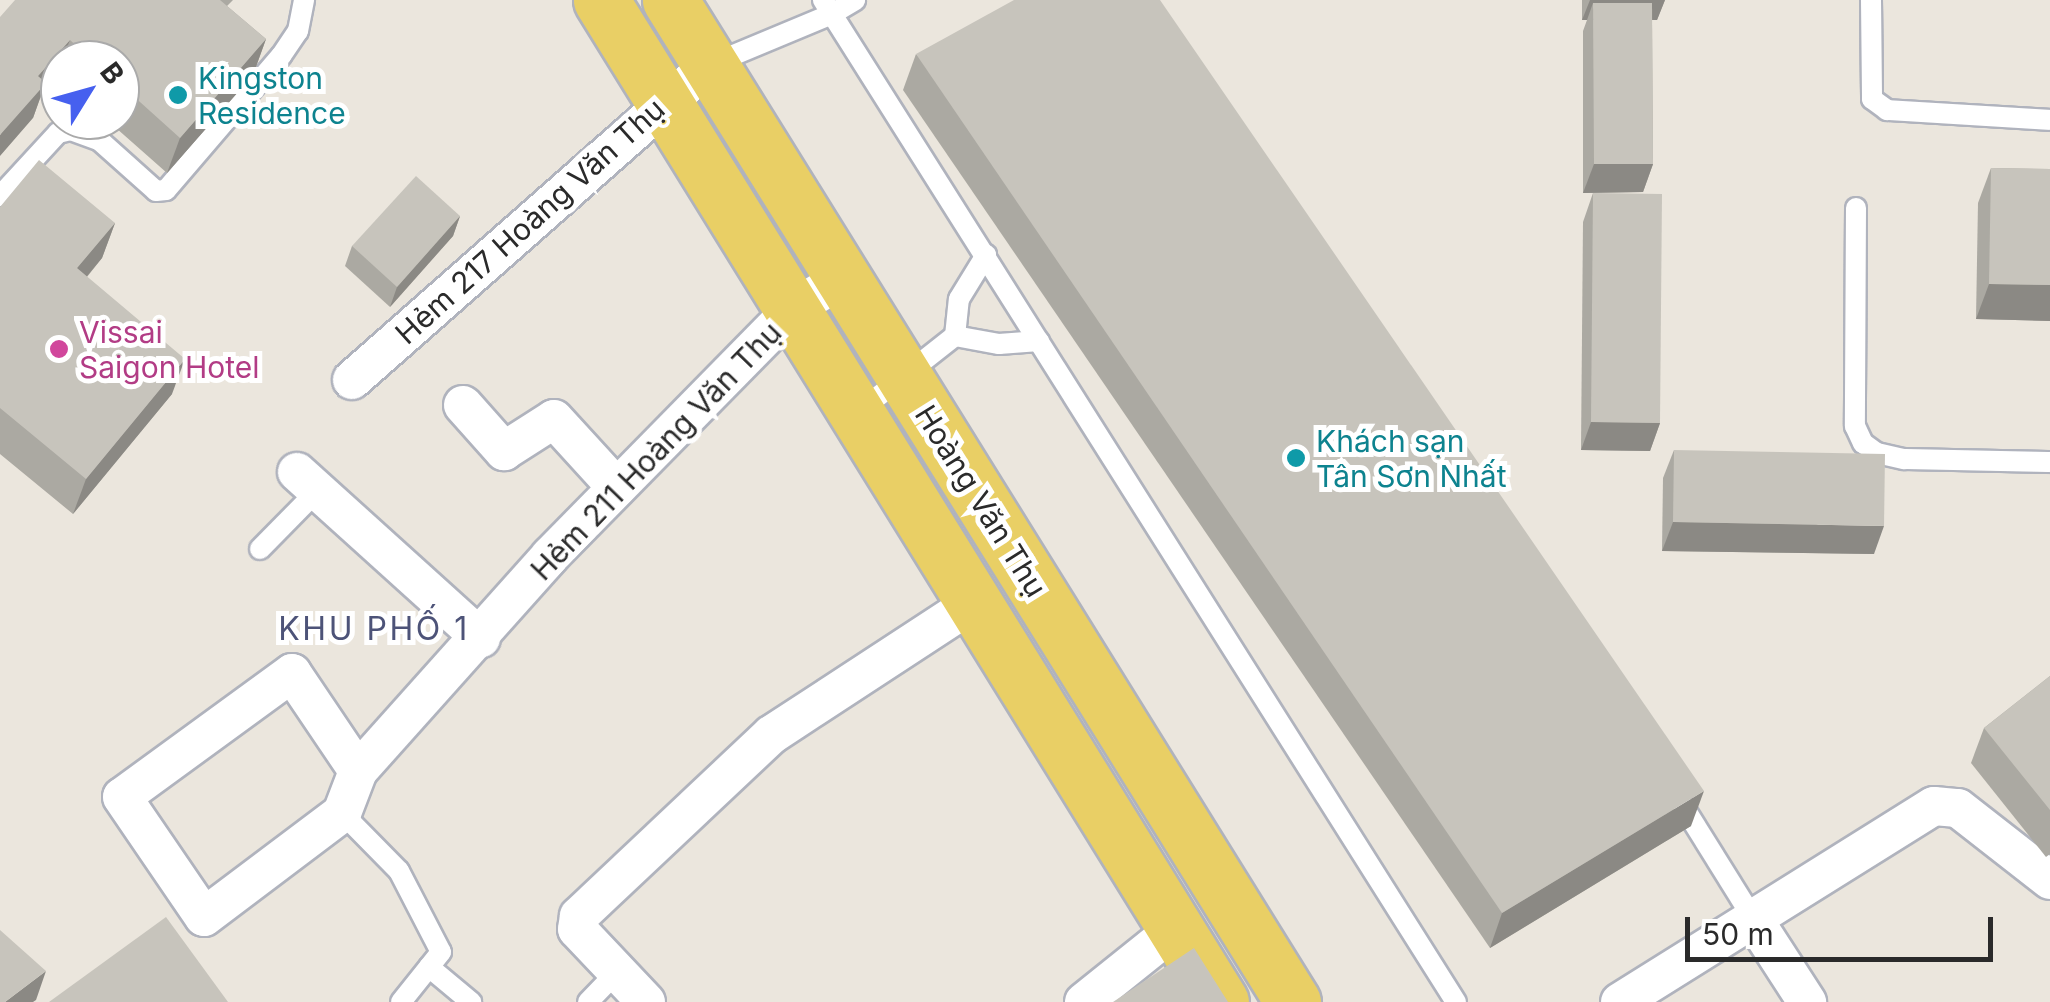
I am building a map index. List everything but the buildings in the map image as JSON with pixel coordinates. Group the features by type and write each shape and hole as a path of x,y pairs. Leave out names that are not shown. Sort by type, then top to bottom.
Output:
{"main road":[{"name":"Hoàng Văn Thụ","path":"601,0 1221,1002"},
{"name":"Hoàng Văn Thụ","path":"670,0 1293,1002"}],"street":[{"name":"Hẻm 217 Hoàng Văn Thụ","path":"352,380 710,64"},
{"name":"Hẻm 211 Hoàng Văn Thụ","path":"342,814 358,771 481,638 550,556 792,310 843,278"},
{"path":"463,406 504,451 554,419 617,488"},
{"path":"308,481 481,638"},
{"path":"646,1002 577,929 579,916 771,735 973,604"},
{"path":"342,814 204,917 122,797 292,673 358,771"},
{"path":"1620,1002 1934,806 1958,808 2050,880"},
{"path":"1754,920 1807,1002"},
{"path":"1084,1002 1175,929"}],"lane":[{"path":"0,196 58,133 70,130 98,140 162,193 281,56 298,31 304,0"},
{"path":"710,64 828,7 854,0"},
{"path":"1871,0 1872,99 1887,110 2050,120"},
{"path":"828,7 1456,1002"},
{"path":"1856,208 1855,426 1863,443 1877,453 1904,459 2050,462"},
{"path":"856,414 955,336 959,300 986,256"},
{"path":"955,336 999,344 1039,341"},
{"path":"260,549 308,481"},
{"path":"1671,786 1754,920"},
{"path":"342,814 399,871 441,952 402,1002"},
{"path":"429,967 470,1002"},
{"path":"588,1002 618,972"}],"place":[{"name":"Kingston Residence","path":"178,95"},
{"name":"Vissai Saigon Hotel","path":"59,349"},
{"name":"Khách sạn Tân Sơn Nhất","path":"1296,458"}],"district":[{"name":"KHU PHỐ 1","path":"374,629"}]}
